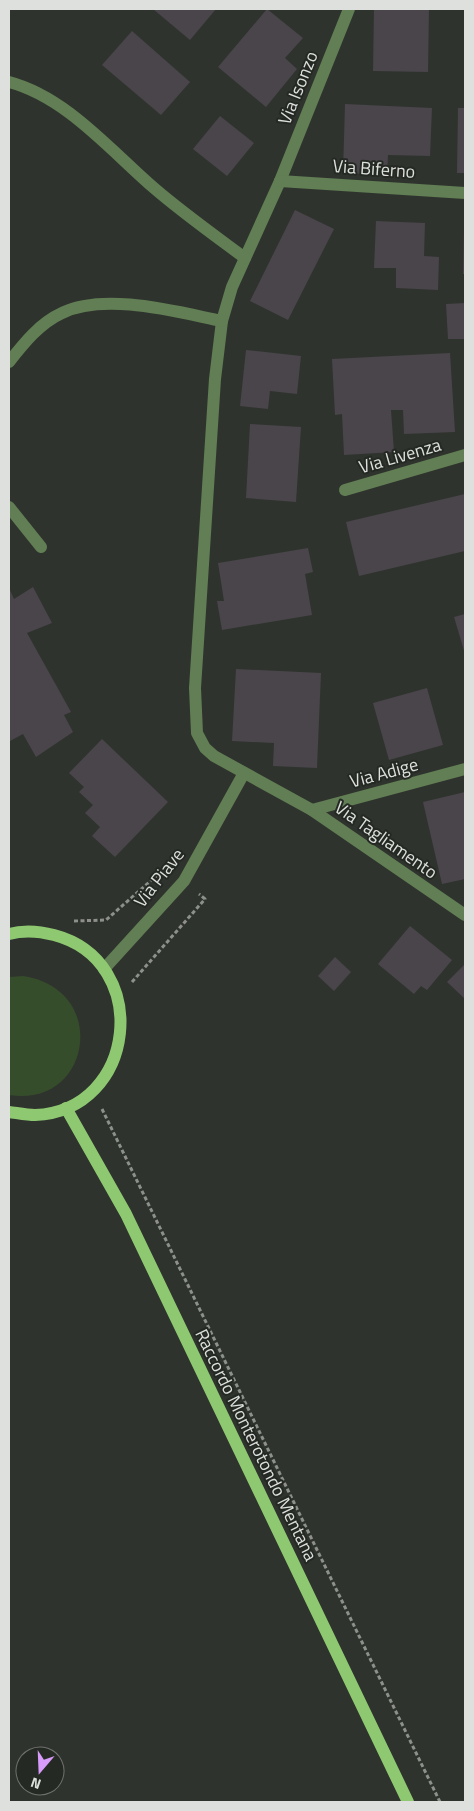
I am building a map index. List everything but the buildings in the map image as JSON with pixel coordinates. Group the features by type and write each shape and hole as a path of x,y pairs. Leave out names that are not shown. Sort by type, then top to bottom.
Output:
{"main road":[{"path":"9,934 41,932 65,938 87,951 104,969 117,993 122,1021 119,1048 108,1073 89,1094 66,1108 36,1115 9,1112"},
{"name":"Raccordo Monterotondo Mentana","path":"66,1108 126,1214 408,1802"}],"street":[{"name":"Via Isonzo","path":"222,320 232,287 280,181 349,9"},
{"path":"9,82 42,94 62,106 162,195 245,258"},
{"name":"Via Biferno","path":"280,181 465,193"},
{"path":"9,362 45,323 64,312 85,306 131,306 222,320"},
{"name":"Via Tagliamento","path":"222,320 215,379 195,688 197,733 205,748 214,756 312,810 465,915"},
{"name":"Via Livenza","path":"345,490 465,456"},
{"path":"9,506 41,547"},
{"name":"Via Adige","path":"312,810 465,769"},
{"name":"Via Piave","path":"104,969 184,881 244,773"}],"path":[{"path":"67,922 106,920 165,869 206,898 131,984"},
{"path":"100,1104 440,1802"}],"green space":[{"path":"23,976 51,985 69,1002 79,1023 80,1045 73,1066 58,1084 37,1094 9,1095 9,977"}]}
